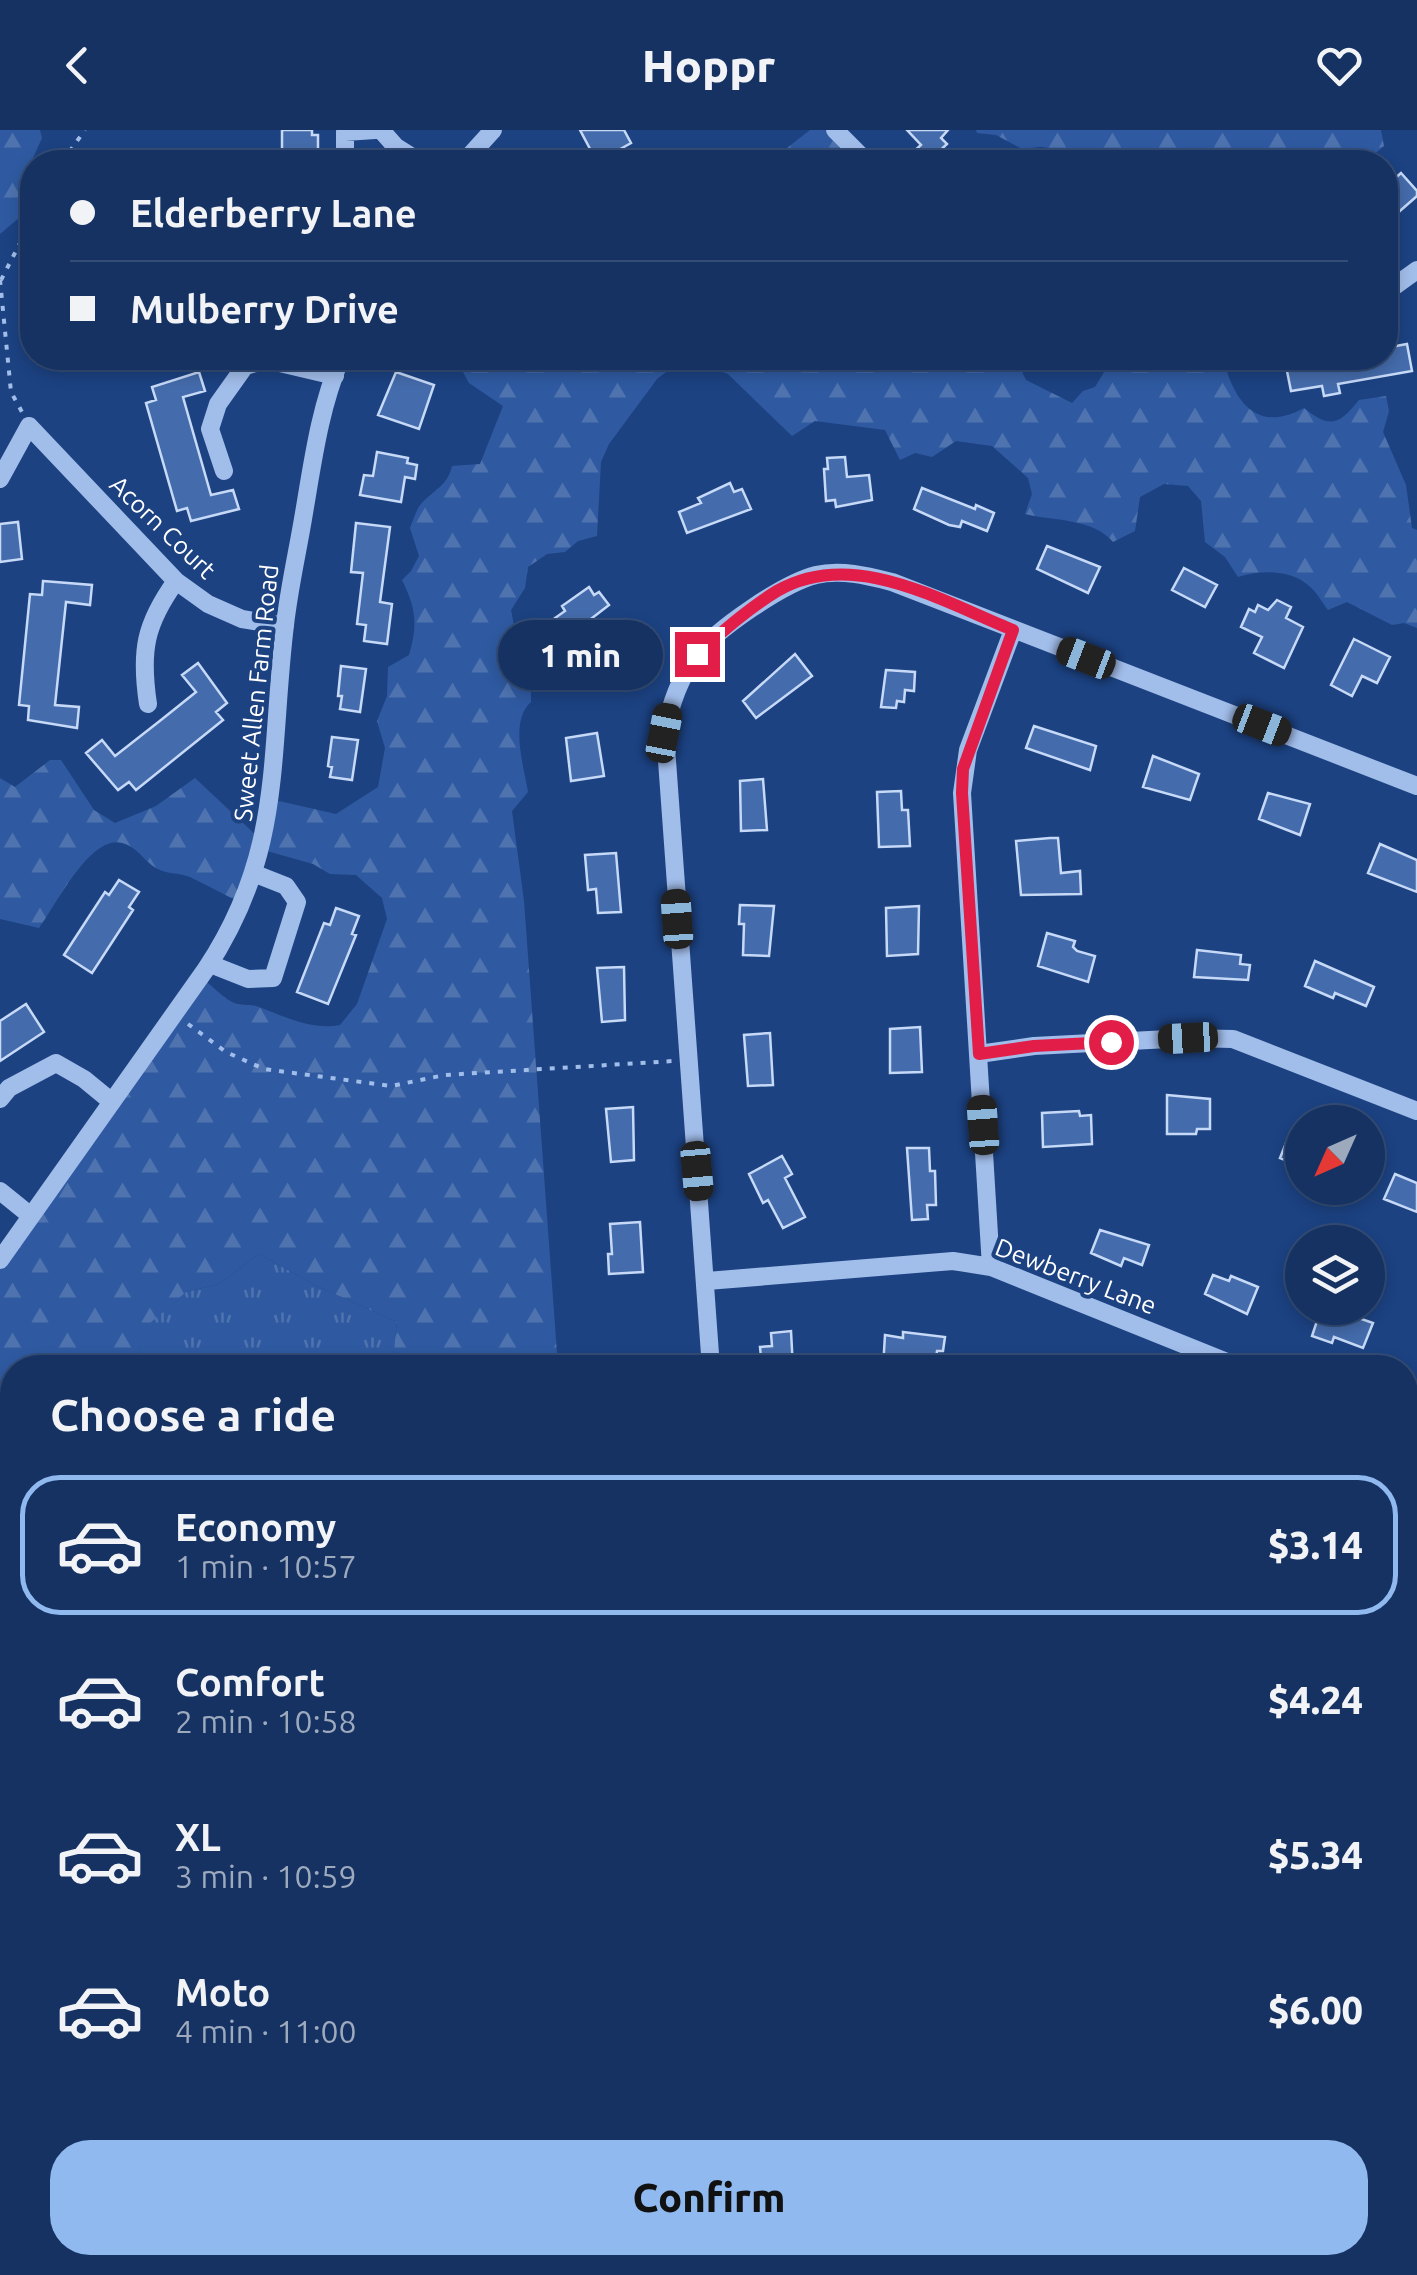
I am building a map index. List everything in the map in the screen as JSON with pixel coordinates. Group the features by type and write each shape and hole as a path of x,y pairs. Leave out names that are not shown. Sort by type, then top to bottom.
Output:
{"street":[{"path":"345,131 378,130 401,150"},
{"path":"475,150 493,130"},
{"path":"835,130 855,150"},
{"path":"224,472 210,429 218,404 242,370"},
{"path":"309,370 334,376"},
{"name":"Sweet Allen Farm Road","path":"0,1260 210,964 234,923 253,873 265,836 272,791 285,626 317,437 337,370"},
{"path":"0,479 29,426"},
{"name":"Acorn Court","path":"29,426 176,581 208,604 242,619 285,626"},
{"path":"710,1355 664,733 670,703 697,654 776,592 817,575 835,573 892,582 1417,786"},
{"path":"148,704 146,657 150,622 176,581"},
{"path":"992,1267 962,793 963,769 1013,630"},
{"path":"210,964 248,979 273,978 296,902 286,886 253,873"},
{"path":"979,1054 1034,1046 1233,1039 1417,1110"},
{"path":"0,1099 10,1088 56,1063 112,1102"},
{"path":"0,1192 31,1216"},
{"name":"Dewberry Lane","path":"707,1281 954,1262 992,1267 1210,1355"}],"path":[{"path":"20,242 0,280 11,392 29,426"},
{"path":"174,1013 226,1052 264,1069 391,1086 444,1075 688,1060"}],"green space":[{"path":"0,130 40,130 42,138 37,150 20,150 20,217 0,234"},
{"path":"810,130 832,130 850,150 784,150"},
{"path":"976,130 1381,130 1384,146 1379,150 1024,150 996,135"},
{"path":"669,370 657,379 609,444 601,462 597,536 578,541 565,552 547,554 528,567 525,588 511,610 520,656 531,680 531,702 524,710 519,732 528,792 512,811 524,901 557,1355 393,1355 397,1322 317,1286 259,1254 219,1284 186,1292 149,1324 137,1355 0,1355 0,1257 201,977 235,1003 308,1024 340,1025 357,1004 387,919 382,898 356,875 330,874 313,864 267,851 239,902 190,877 160,870 133,848 110,843 86,860 39,928 0,919 0,778 15,787 50,760 61,760 94,810 115,823 156,806 195,778 261,840 270,799 336,814 378,787 385,748 377,721 387,696 388,667 409,655 414,635 413,608 402,580 419,556 410,528 419,506 443,483 452,466 480,464 503,406 469,383 463,372"},
{"path":"717,370 1021,370 1026,380 1072,403 1083,391 1095,387 1105,370 1227,370 1241,400 1261,415 1287,415 1304,408 1328,421 1346,415 1359,400 1386,396 1389,411 1383,432 1406,485 1412,528 1417,530 1417,628 1404,623 1392,625 1347,602 1328,610 1311,587 1292,576 1265,572 1238,577 1225,557 1205,542 1201,501 1188,486 1164,484 1140,497 1135,531 1113,542 1084,524 1025,514 1032,494 1028,478 992,446 956,441 932,457 915,453 900,460 885,430 815,421 792,436 728,374"},
{"path":"259,1254 317,1286 397,1322 393,1355 137,1355 148,1324 186,1292 219,1284"}],"building":[{"path":"282,130 312,130 312,135 318,135 318,150 282,150"},
{"path":"580,130 624,130 631,143 618,150 591,150"},
{"path":"907,130 948,130 941,138 947,144 941,150 915,150 921,145"},
{"path":"1401,173 1417,196 1398,213"},
{"path":"1407,344 1412,371 1338,384 1340,393 1324,396 1322,386 1291,391 1287,371 1398,370 1398,346"},
{"path":"199,372 205,391 183,397 211,495 233,490 239,509 191,521 187,508 177,511 146,403 156,400 152,387"},
{"path":"396,372 434,385 419,429 378,415"},
{"path":"377,452 408,458 407,463 417,465 415,479 405,477 401,502 360,495 364,475 373,476"},
{"path":"845,457 847,477 869,475 872,500 836,507 835,500 826,501 824,469 828,469 827,458"},
{"path":"730,483 734,492 742,489 751,509 687,533 679,512 701,503 698,498"},
{"path":"922,488 994,513 987,531 962,521 960,527 949,525 914,509"},
{"path":"18,522 22,559 0,562 0,524"},
{"path":"356,523 390,527 380,602 392,604 387,644 364,641 366,625 357,624 363,573 351,572"},
{"path":"1047,546 1100,567 1088,593 1037,569"},
{"path":"1184,568 1217,585 1205,607 1172,590"},
{"path":"43,581 92,585 90,605 66,602 55,705 79,707 77,728 28,720 29,706 19,705 30,594 42,595"},
{"path":"589,587 609,605 561,642 548,623 565,611 562,606"},
{"path":"1277,600 1291,607 1286,618 1303,627 1284,668 1254,653 1262,637 1241,627 1249,609 1255,612 1258,605 1268,610"},
{"path":"1354,639 1390,657 1377,683 1362,676 1352,696 1331,685"},
{"path":"795,654 812,676 756,718 743,701"},
{"path":"198,663 227,703 216,712 223,720 136,790 129,782 118,790 86,753 102,740 115,756 196,692 182,675"},
{"path":"341,666 366,669 360,712 340,709"},
{"path":"886,670 915,672 914,691 905,690 904,702 897,701 896,708 881,707"},
{"path":"1034,726 1096,746 1090,770 1026,748"},
{"path":"597,733 604,776 571,781 566,738"},
{"path":"332,737 358,740 352,780 330,777"},
{"path":"1153,756 1199,774 1190,800 1143,787"},
{"path":"763,779 767,830 741,831 740,781"},
{"path":"901,791 902,810 908,810 910,846 879,847 877,792"},
{"path":"1268,793 1310,804 1300,835 1259,819"},
{"path":"1058,838 1061,873 1080,871 1081,894 1021,895 1016,841"},
{"path":"1380,844 1417,860 1417,892 1368,873"},
{"path":"616,853 621,912 598,913 596,889 588,890 585,855"},
{"path":"119,880 139,892 129,907 133,910 92,973 64,955 105,892 109,895"},
{"path":"740,905 774,906 769,956 743,955"},
{"path":"919,906 918,954 887,956 886,908"},
{"path":"336,908 359,916 352,934 356,935 328,1004 297,992 324,923 330,925"},
{"path":"1047,933 1075,941 1073,947 1077,951 1095,956 1088,982 1038,966"},
{"path":"1197,950 1241,955 1240,964 1250,965 1248,980 1194,977"},
{"path":"1315,961 1374,987 1366,1006 1305,986"},
{"path":"624,967 625,1020 602,1022 597,968"},
{"path":"26,1004 44,1032 0,1061 0,1021"},
{"path":"920,1027 922,1072 890,1073 890,1029"},
{"path":"770,1033 773,1085 748,1086 744,1035"},
{"path":"1167,1095 1210,1099 1210,1129 1197,1129 1196,1134 1167,1134"},
{"path":"633,1107 634,1160 611,1162 606,1109"},
{"path":"1079,1111 1080,1116 1091,1115 1092,1144 1043,1147 1042,1113"},
{"path":"907,1148 929,1148 930,1171 935,1171 936,1205 927,1205 928,1219 912,1220"},
{"path":"782,1156 792,1174 785,1178 805,1217 783,1228 768,1200 763,1203 749,1174"},
{"path":"1395,1174 1417,1183 1417,1212 1385,1199"},
{"path":"640,1222 643,1272 609,1274 610,1224"},
{"path":"1100,1230 1149,1245 1142,1265 1124,1258 1121,1266 1091,1253"},
{"path":"1213,1275 1229,1281 1231,1276 1258,1287 1247,1314 1205,1294"},
{"path":"1316,1325 1372,1325 1363,1348 1334,1337 1332,1343 1312,1336"},
{"path":"791,1331 792,1355 761,1355 760,1347 772,1346 771,1333"},
{"path":"903,1332 945,1337 943,1351 937,1351 937,1355 884,1355 885,1335 903,1338"}],"route":[{"path":"697,654 776,592 795,582 835,573 892,582 1013,630 963,769 979,1054 1111,1042"}]}
